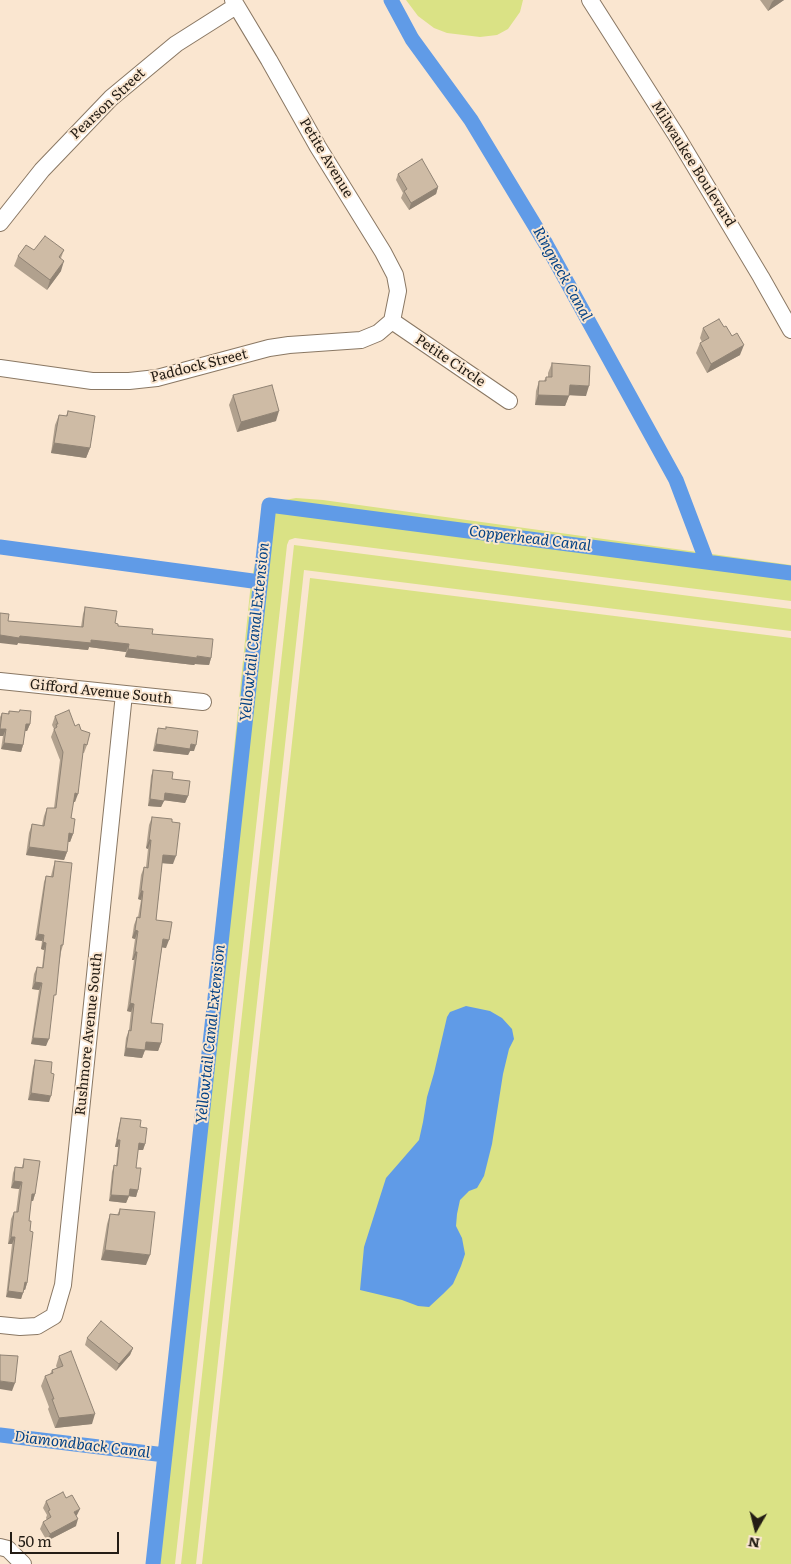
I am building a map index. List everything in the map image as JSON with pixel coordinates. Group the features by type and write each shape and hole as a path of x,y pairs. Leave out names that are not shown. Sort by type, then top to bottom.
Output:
{"street":[{"name":"Milwaukee Boulevard","path":"590,0 676,135 791,330"},
{"name":"Pearson Street","path":"0,223 42,170 111,98 176,44 235,3"},
{"name":"Petite Avenue","path":"235,3 318,147 383,252 395,276 398,291 392,321"},
{"name":"Paddock Street","path":"0,368 92,381 129,381 156,378 269,348 361,340 378,333 392,321"},
{"name":"Petite Circle","path":"392,321 509,401"},
{"name":"Gifford Avenue South","path":"0,681 202,702"},
{"name":"Rushmore Avenue South","path":"0,1325 38,1326 54,1316 63,1285 124,694"},
{"path":"0,1547 8,1549 23,1564"}],"green space":[{"path":"406,0 523,0 520,12 508,29 497,35 480,37 447,33 434,28 418,16"},
{"path":"296,498 323,500 791,565 791,601 295,538 289,540 175,1564 151,1564 251,582 265,517 277,503"},
{"path":"294,545 791,609 791,631 304,570 196,1564 181,1564"},
{"path":"310,578 791,638 791,1564 202,1564"}],"water":[{"path":"466,1006 490,1011 502,1018 512,1029 514,1039 509,1049 503,1074 492,1144 484,1176 477,1188 469,1191 460,1200 456,1226 462,1238 465,1254 461,1266 453,1284 443,1294 429,1307 418,1306 402,1300 360,1290 364,1247 386,1178 419,1140 427,1097 447,1017 450,1012"}],"building":[{"path":"422,159 438,187 411,203 404,191 407,189 398,174"},
{"path":"45,236 64,250 59,257 64,261 50,280 18,256 26,245 34,250"},
{"path":"719,319 732,336 737,333 744,345 711,364 700,343 709,338 703,328"},
{"path":"552,363 590,366 589,386 570,385 569,396 538,395 539,381 546,381 546,377 552,377"},
{"path":"272,385 279,411 241,422 233,395"},
{"path":"68,411 95,416 90,448 54,443 59,415 67,416"},
{"path":"85,607 117,611 115,623 118,626 153,629 152,634 213,639 211,658 197,656 197,658 128,649 129,644 91,640 91,643 20,636 19,638 0,635 0,613 9,614 8,621 83,627"},
{"path":"20,710 31,711 30,724 26,724 23,745 4,743 6,729 0,729 2,713 9,714 9,711 19,712"},
{"path":"69,710 75,726 79,724 81,730 90,733 87,745 84,744 78,794 75,793 71,818 75,819 73,834 69,833 67,852 29,847 32,824 44,826 47,808 56,808 63,752 54,729 57,727 56,724 58,724 55,716"},
{"path":"166,727 198,731 196,745 191,744 190,749 156,744 158,728 166,729"},
{"path":"153,770 173,772 172,779 190,781 188,796 165,793 164,801 150,799"},
{"path":"152,817 172,819 172,822 180,823 176,856 163,855 156,920 172,922 169,940 163,939 151,1023 163,1024 161,1043 146,1042 145,1050 126,1048 129,1030 131,1031 134,1004 130,1003 137,952 135,952 138,931 135,930 137,917 140,918 144,867 148,868"},
{"path":"55,861 72,863 63,945 61,945 49,1039 33,1038 42,983 35,982 37,967 43,968 46,943 43,942 44,935 38,934 46,876 53,877"},
{"path":"35,1060 52,1062 51,1073 54,1074 51,1096 31,1093"},
{"path":"121,1118 141,1120 140,1127 147,1128 145,1144 139,1143 136,1168 141,1168 138,1190 130,1189 129,1196 111,1195 114,1165 117,1166 120,1140 117,1140"},
{"path":"24,1159 40,1161 35,1194 32,1194 29,1221 31,1221 30,1231 33,1232 27,1283 25,1282 23,1293 8,1291 15,1237 11,1237 14,1212 18,1212 22,1182 14,1181 15,1167 23,1168"},
{"path":"120,1209 155,1212 150,1255 105,1250 110,1214 119,1215"},
{"path":"101,1321 133,1348 119,1364 87,1338"},
{"path":"71,1351 95,1414 59,1418 45,1376 53,1373 52,1370 63,1366 59,1356"},
{"path":"0,1355 18,1356 15,1383 0,1381"},
{"path":"63,1492 66,1498 72,1495 80,1509 74,1512 78,1519 50,1534 43,1522 51,1517 46,1501"}],"waterway":[{"name":"Ringneck Canal","path":"391,0 412,39 471,120 546,244 676,480 707,562"},
{"name":"Yellowtail Canal Extension","path":"153,1564 269,505 791,573"},
{"path":"0,547 260,582"},
{"name":"Diamondback Canal","path":"0,1435 165,1455"}],"water label":[{"name":"Copperhead Canal","path":"530,539"}]}
